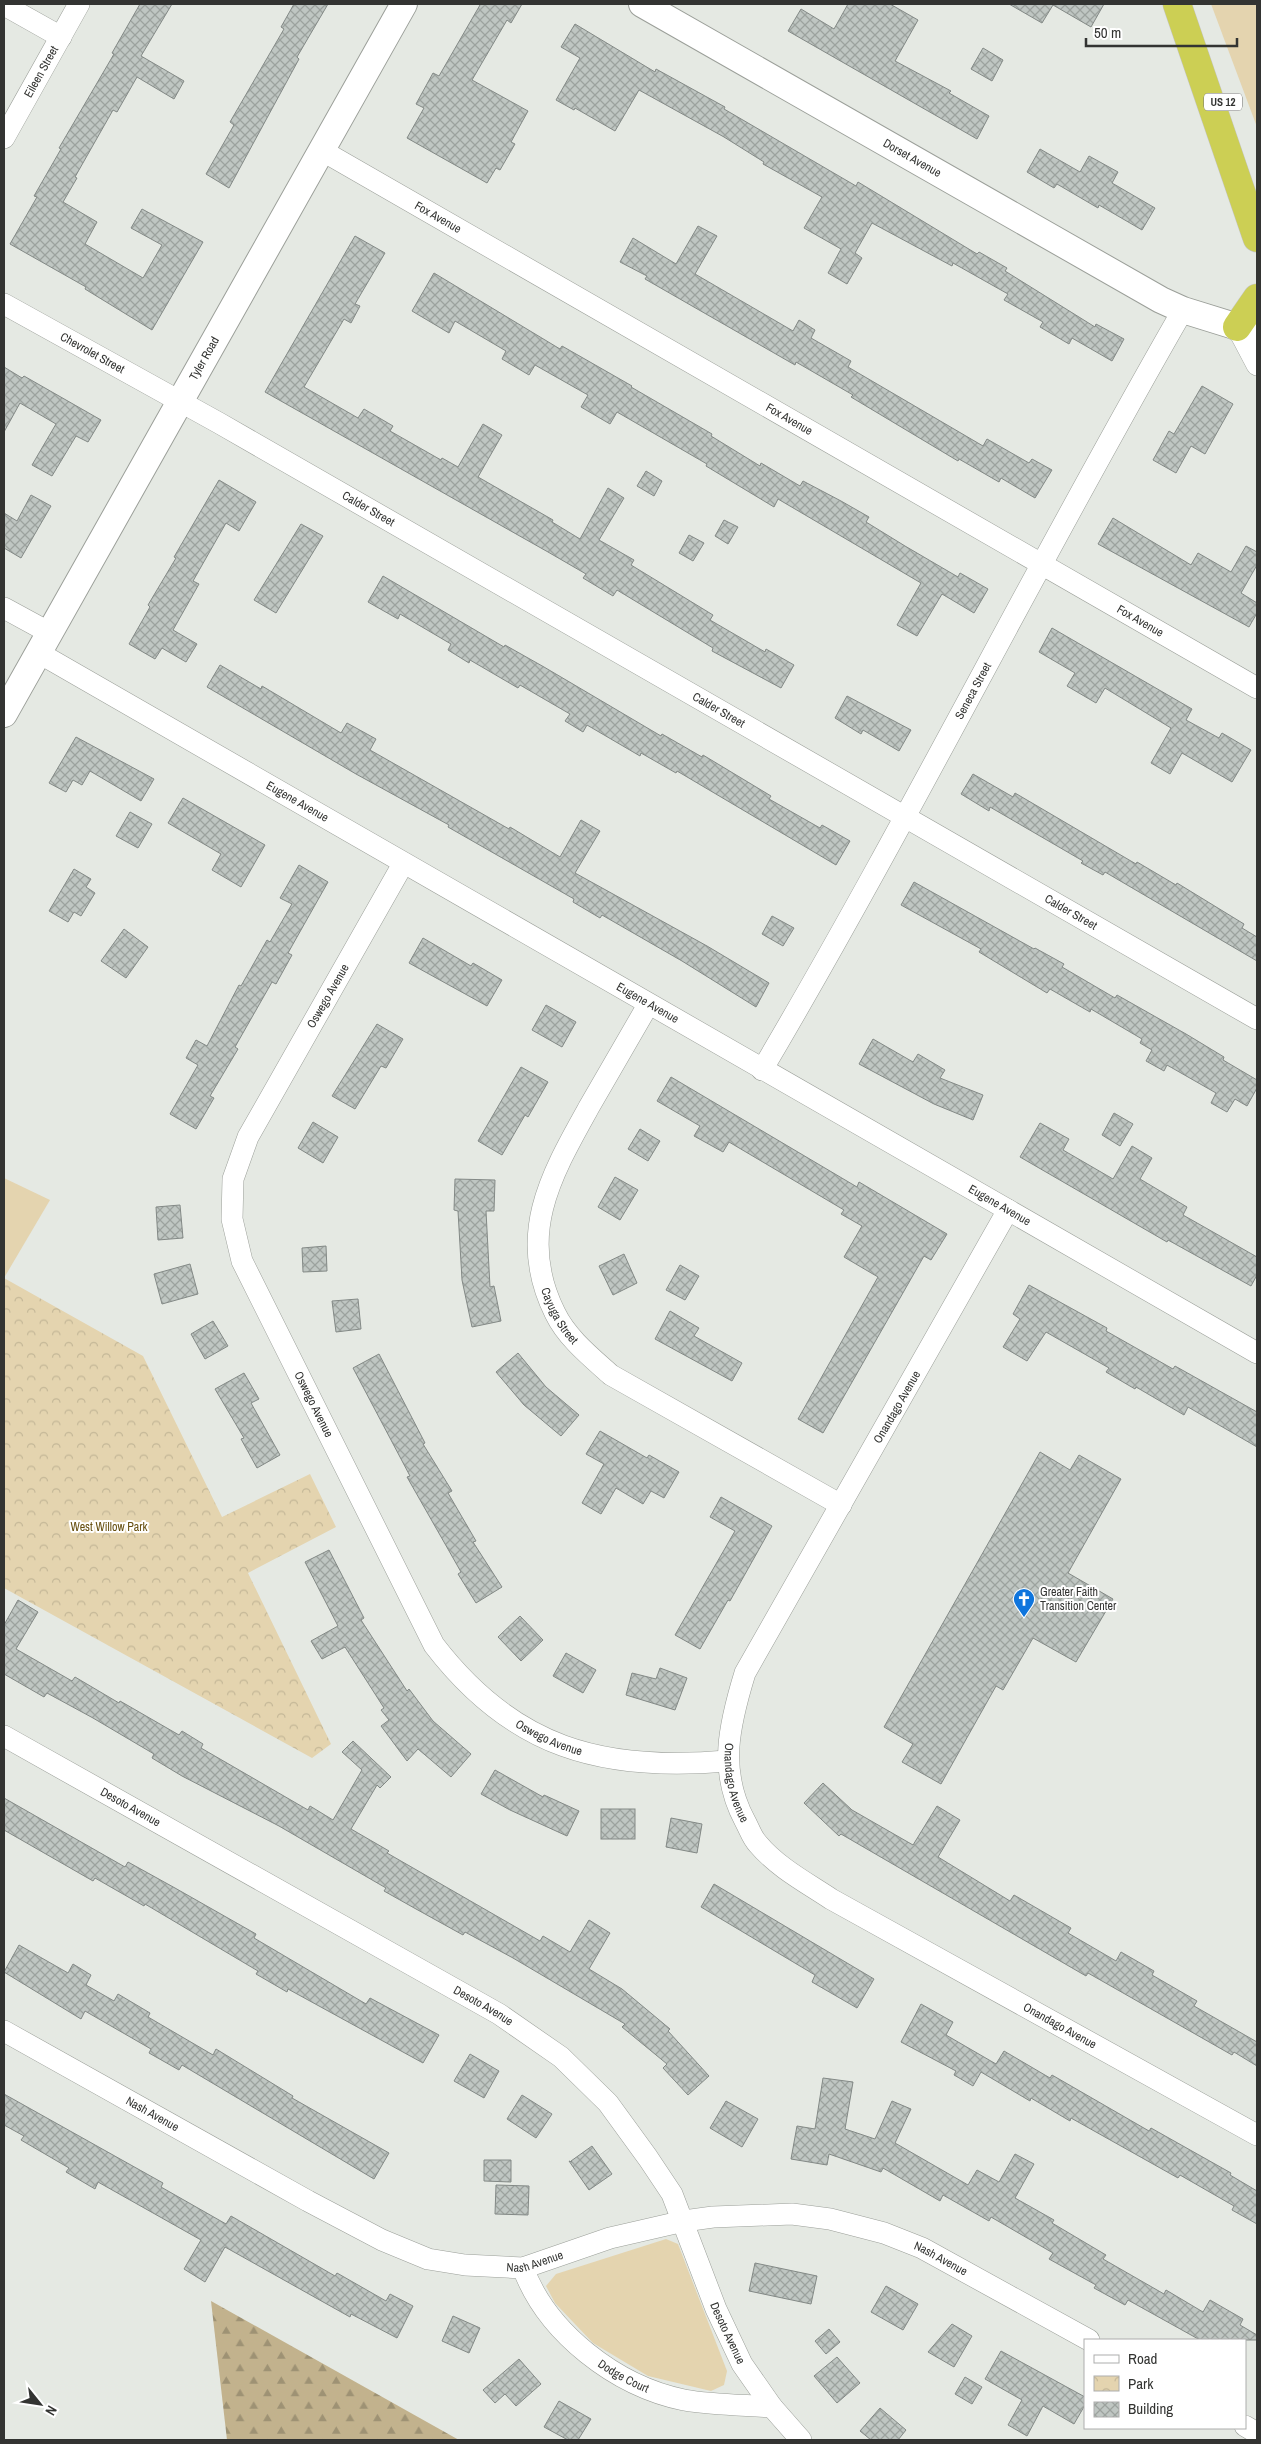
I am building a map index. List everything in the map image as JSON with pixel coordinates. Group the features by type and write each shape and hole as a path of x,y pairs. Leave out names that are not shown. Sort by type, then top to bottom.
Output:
{"highway":[{"path":"1177,4 1257,238"},
{"name":"US 12","path":"1188,4 1257,201"},
{"path":"1239,327 1257,298"}],"street":[{"name":"Eileen Street","path":"4,138 79,4"},
{"name":"Tyler Road","path":"4,714 404,4"},
{"name":"Dorset Avenue","path":"642,4 1153,295 1183,310 1239,327"},
{"path":"4,5 61,37"},
{"name":"Fox Avenue","path":"321,150 1257,688"},
{"name":"Chevrolet Street","path":"4,304 180,402"},
{"name":"Seneca Street","path":"762,1070 905,818 1042,564 1183,310"},
{"path":"1239,327 1257,365"},
{"name":"Calder Street","path":"180,402 1257,1019"},
{"name":"Eugene Avenue","path":"4,608 44,643 403,864 1257,1354"},
{"name":"Oswego Avenue","path":"403,864 248,1137 232,1179 232,1219 242,1261 434,1645 457,1675 516,1723 543,1738 581,1753 607,1760 659,1765 727,1761"},
{"name":"Cayuga Street","path":"648,1005 560,1158 547,1189 539,1224 538,1248 547,1294 556,1315 580,1348 611,1375 841,1505"},
{"name":"Onandago Avenue","path":"1008,1210 745,1673 729,1732 727,1761 738,1808 757,1844 780,1865 831,1899 1257,2134"},
{"name":"Desoto Avenue","path":"4,1736 499,2014 561,2057 608,2102 672,2194 684,2221 712,2300 742,2364 772,2407 801,2440"},
{"name":"Nash Avenue","path":"4,2031 382,2240 428,2259 465,2265 523,2268 610,2238 684,2221 713,2217 792,2214 830,2219 884,2233 922,2248 1087,2339"},
{"name":"Dodge Court","path":"523,2268 531,2289 560,2328 601,2364 645,2388 684,2400 772,2407"},
{"path":"1246,2427 1257,2433"}],"green space":[{"path":"1211,4 1257,4 1257,127"},
{"path":"4,1178 50,1200 4,1278"},
{"name":"West Willow Park","path":"4,1278 143,1356 222,1517 310,1474 336,1527 248,1573 331,1744 312,1758 4,1588"},
{"path":"666,2239 678,2244 727,2371 724,2385 711,2391 648,2376 593,2343 555,2303 546,2286 556,2274"},
{"path":"211,2301 459,2440 227,2440"}],"building":[{"path":"140,4 172,4 141,56 184,81 174,99 137,77 117,112 113,110 63,202 97,222 85,244 143,278 162,245 131,228 142,209 203,242 152,330 85,289 86,287 10,244 37,197 34,196 61,149 59,148 114,54 112,53"},
{"path":"294,4 328,4 297,57 299,59 229,188 206,174 234,125 230,122 284,29 281,27"},
{"path":"478,4 522,4 511,23 507,20 472,80 528,111 511,142 515,144 500,170 496,168 487,183 407,138 424,108 416,104 433,73 439,76 480,5"},
{"path":"848,4 890,4 918,20 895,61 951,91 949,93 989,116 977,139 788,31 801,9 834,29"},
{"path":"1009,4 1104,4 1091,27 1053,5 1042,23"},
{"path":"575,24 655,72 656,69 725,107 724,109 856,186 858,182 977,254 979,252 1007,268 1005,271 1095,327 1096,324 1124,339 1112,361 1072,338 1069,344 1040,327 1043,322 1004,300 1008,294 953,263 952,266 872,223 855,253 862,258 847,284 828,273 841,249 804,228 822,197 763,164 764,162 724,137 639,90 615,131 575,108 574,110 556,100 580,58 561,47"},
{"path":"983,48 1003,60 992,81 971,69"},
{"path":"1040,149 1080,172 1089,156 1118,172 1112,183 1155,208 1142,230 1099,205 1098,208 1057,184 1054,188 1027,172"},
{"path":"698,226 717,236 695,274 793,331 799,320 815,330 811,338 851,361 848,367 983,446 987,439 1029,463 1032,459 1052,470 1035,498 1001,478 999,482 959,459 958,461 851,397 853,395 796,362 795,365 645,279 647,276 620,262 633,238 676,264"},
{"path":"355,236 385,253 355,304 360,306 351,323 344,319 304,387 358,418 364,409 393,426 390,431 441,460 442,458 458,467 483,424 502,435 478,477 553,520 552,522 580,539 608,488 624,498 599,540 634,560 631,565 713,615 710,620 765,652 766,649 794,665 781,688 712,651 713,648 617,590 613,596 583,578 586,574 265,392"},
{"path":"434,273 560,349 562,346 632,386 712,434 711,436 760,466 761,463 800,486 803,481 841,501 869,517 866,522 905,546 958,577 960,573 988,589 974,613 942,594 917,636 897,625 921,583 778,499 774,507 706,466 707,464 617,412 610,424 581,407 588,395 535,365 529,375 502,359 506,351 455,321 449,333 412,311"},
{"path":"4,367 22,378 24,376 101,420 88,442 76,436 52,476 32,465 56,424 20,403 4,432"},
{"path":"1202,386 1233,404 1205,454 1191,446 1176,473 1153,460 1169,431 1174,434"},
{"path":"646,471 662,481 654,496 637,486"},
{"path":"219,480 256,502 239,531 226,523 193,581 199,584 173,630 197,644 186,662 162,648 155,659 129,644 150,607 148,605 176,558 174,557"},
{"path":"31,495 51,506 21,558 4,548 4,513 17,521"},
{"path":"1113,518 1191,565 1198,553 1231,572 1246,546 1257,552 1257,565 1241,593 1257,603 1257,613 1249,627 1098,544"},
{"path":"724,520 738,527 728,544 715,536"},
{"path":"301,524 323,536 276,613 254,600"},
{"path":"689,535 704,543 693,561 679,553"},
{"path":"383,576 661,736 662,734 702,757 703,755 771,796 769,799 820,828 822,825 850,841 836,865 677,771 676,773 641,753 640,756 587,725 583,732 565,721 570,714 520,685 518,688 470,660 469,663 448,650 451,644 400,614 398,619 368,602"},
{"path":"1052,628 1192,709 1186,720 1219,738 1222,733 1251,750 1232,782 1182,753 1170,774 1151,763 1171,728 1105,688 1096,703 1067,686 1075,673 1039,652"},
{"path":"220,665 261,689 262,686 341,733 347,723 376,739 370,750 509,829 510,827 560,857 581,820 600,831 575,873 707,946 769,983 756,1007 682,961 602,915 600,918 573,902 574,899 448,827 449,825 356,774 207,687"},
{"path":"847,696 911,730 899,751 863,730 861,734 835,718"},
{"path":"76,737 154,779 141,801 90,771 82,785 73,780 66,792 49,783"},
{"path":"973,774 1013,797 1015,793 1136,864 1137,862 1176,885 1177,883 1244,924 1242,928 1257,937 1257,961 1105,872 1103,875 1081,863 1083,861 990,807 989,811 961,794"},
{"path":"183,798 265,845 241,887 212,870 221,854 168,823"},
{"path":"130,812 152,824 138,848 116,836"},
{"path":"299,865 328,882 288,953 292,955 276,984 272,982 235,1047 238,1049 210,1096 214,1098 196,1129 170,1114 198,1065 186,1058 196,1040 207,1046 239,985 241,986 267,940 270,942 292,904 280,898"},
{"path":"74,869 91,879 86,887 95,893 81,916 74,912 68,922 49,911"},
{"path":"914,882 1064,964 1062,967 1115,998 1117,995 1224,1057 1223,1060 1257,1080 1257,1088 1247,1106 1235,1099 1227,1112 1211,1103 1216,1093 1167,1065 1164,1071 1146,1061 1152,1050 1140,1043 1142,1039 1091,1009 1090,1012 1050,989 1047,993 979,952 981,949 901,905"},
{"path":"772,916 794,928 783,946 762,934"},
{"path":"124,929 148,947 126,978 101,961"},
{"path":"423,938 471,966 473,963 502,980 487,1006 409,963"},
{"path":"546,1005 576,1022 562,1047 532,1030"},
{"path":"377,1024 403,1039 386,1068 381,1066 355,1109 332,1096"},
{"path":"873,1039 913,1062 918,1054 945,1070 940,1078 983,1095 973,1120 934,1104 859,1064"},
{"path":"521,1067 548,1082 528,1117 525,1115 502,1155 478,1141"},
{"path":"671,1077 857,1187 859,1182 947,1234 931,1260 924,1256 823,1433 798,1419 878,1277 844,1257 862,1226 841,1214 844,1210 729,1142 723,1152 694,1136 700,1126 657,1101"},
{"path":"1114,1113 1133,1124 1120,1146 1102,1135"},
{"path":"313,1122 338,1137 323,1163 298,1148"},
{"path":"1040,1123 1069,1139 1063,1150 1113,1179 1132,1146 1152,1158 1140,1179 1187,1207 1183,1215 1257,1257 1257,1275 1251,1286 1168,1240 1167,1242 1020,1157"},
{"path":"640,1129 660,1141 648,1161 628,1149"},
{"path":"615,1177 638,1190 620,1220 598,1207"},
{"path":"455,1179 495,1180 494,1211 486,1211 490,1287 494,1286 501,1321 472,1327 462,1280 458,1211 454,1210"},
{"path":"180,1205 183,1238 158,1240 156,1207"},
{"path":"326,1246 327,1271 303,1272 302,1248"},
{"path":"624,1254 637,1283 613,1295 599,1266"},
{"path":"190,1264 198,1294 162,1304 154,1274"},
{"path":"680,1265 699,1276 685,1300 666,1290"},
{"path":"1029,1285 1107,1328 1106,1331 1173,1369 1175,1366 1257,1412 1257,1447 1188,1407 1184,1415 1136,1387 1135,1389 1106,1372 1109,1368 1046,1332 1027,1361 1003,1347 1020,1319 1013,1314"},
{"path":"358,1299 361,1329 336,1332 332,1301"},
{"path":"670,1311 699,1328 694,1336 742,1363 732,1381 655,1339"},
{"path":"213,1321 228,1346 205,1359 191,1334"},
{"path":"518,1353 546,1387 579,1415 561,1436 524,1405 496,1372"},
{"path":"379,1354 425,1443 423,1444 452,1491 448,1493 476,1541 473,1542 502,1587 476,1603 458,1574 461,1572 407,1477 410,1476 353,1368"},
{"path":"244,1373 259,1399 251,1403 280,1455 257,1468 241,1439 244,1438 215,1389"},
{"path":"600,1431 647,1458 649,1455 679,1472 664,1498 651,1491 643,1504 616,1488 601,1514 582,1503 604,1464 586,1454"},
{"name":"Greater Faith Transition Center","path":"1040,1452 1070,1470 1079,1455 1121,1479 1068,1573 1113,1599 1076,1662 1033,1638 1003,1690 996,1686 941,1784 902,1762 913,1744 884,1727"},
{"path":"721,1497 772,1526 730,1601 728,1600 700,1649 675,1635 735,1531 710,1517"},
{"path":"329,1550 364,1618 361,1620 407,1691 409,1689 433,1721 471,1754 451,1777 418,1749 407,1761 381,1726 389,1720 381,1710 384,1708 345,1647 322,1659 311,1641 338,1626 305,1562"},
{"path":"18,1600 38,1612 16,1649 72,1681 75,1677 179,1735 182,1731 203,1744 201,1748 308,1810 310,1806 333,1820 362,1770 342,1752 353,1741 391,1777 380,1788 377,1785 351,1829 389,1851 387,1853 540,1941 543,1936 570,1952 589,1920 610,1933 589,1969 622,1989 670,2029 668,2031 709,2076 688,2095 663,2068 667,2064 622,2027 625,2024 513,1958 465,1932 463,1935 384,1891 386,1888 279,1826 182,1776 152,1758 154,1754 93,1718 47,1693 44,1697 4,1674 4,1625"},
{"path":"520,1616 543,1640 521,1661 498,1637"},
{"path":"566,1653 596,1670 583,1693 553,1676"},
{"path":"660,1668 687,1678 675,1710 626,1695 632,1673 656,1679"},
{"path":"495,1770 543,1797 544,1795 579,1811 567,1836 510,1810 481,1794"},
{"path":"823,1783 852,1810 913,1845 937,1806 960,1820 938,1857 1010,1901 1014,1895 1071,1928 1068,1933 1116,1961 1121,1952 1154,1971 1152,1975 1197,2001 1194,2006 1257,2042 1257,2066 1234,2052 1232,2055 1088,1973 1086,1976 841,1834 839,1836 804,1803"},
{"path":"4,1798 125,1867 128,1862 256,1934 254,1938 366,2004 370,1998 439,2035 423,2063 288,1989 287,1992 256,1974 258,1971 145,1904 144,1906 95,1878 93,1881 4,1830"},
{"path":"601,1809 635,1809 635,1839 601,1839"},
{"path":"671,1818 702,1824 697,1853 666,1847"},
{"path":"714,1884 874,1979 857,2008 812,1982 815,1975 701,1907"},
{"path":"19,1945 68,1973 73,1964 91,1975 86,1985 114,2001 118,1994 150,2013 148,2017 213,2055 216,2049 293,2096 292,2098 389,2153 374,2179 182,2065 179,2070 149,2053 151,2049 85,2011 81,2019 4,1972"},
{"path":"921,2004 953,2022 946,2035 996,2064 1004,2051 1050,2078 1052,2075 1149,2131 1151,2128 1231,2173 1230,2175 1257,2191 1257,2224 1232,2210 1234,2206 1180,2175 1178,2178 1071,2118 1070,2121 1031,2098 1030,2101 981,2072 973,2086 954,2075 956,2071 901,2042"},
{"path":"470,2054 499,2071 484,2098 454,2081"},
{"path":"823,2078 853,2082 845,2129 875,2139 892,2101 911,2109 895,2143 968,2185 977,2170 999,2182 1015,2154 1034,2164 1015,2198 1054,2220 1052,2223 1106,2255 1103,2259 1164,2294 1166,2290 1203,2312 1210,2300 1243,2319 1240,2325 1257,2335 1257,2340 1198,2339 1128,2300 1125,2305 1094,2288 1096,2285 1049,2259 1053,2253 991,2217 989,2221 943,2195 940,2201 883,2168 881,2172 829,2154 827,2165 791,2159 797,2126 815,2129"},
{"path":"4,2094 163,2183 161,2187 226,2224 231,2216 335,2276 337,2273 386,2301 390,2294 413,2306 397,2338 351,2314 350,2317 225,2247 205,2282 184,2269 201,2240 98,2182 95,2189 66,2172 69,2168 21,2140 24,2136 4,2125"},
{"path":"522,2095 552,2114 536,2138 507,2119"},
{"path":"726,2101 758,2119 742,2147 710,2128"},
{"path":"592,2146 612,2174 589,2190 569,2161 572,2162"},
{"path":"484,2160 511,2160 511,2182 484,2181"},
{"path":"496,2185 529,2186 528,2215 495,2214"},
{"path":"755,2263 817,2276 811,2304 749,2291"},
{"path":"886,2286 918,2304 903,2330 871,2312"},
{"path":"453,2316 480,2328 469,2353 442,2341"},
{"path":"952,2324 972,2336 954,2367 928,2352"},
{"path":"829,2329 840,2342 826,2354 815,2341"},
{"path":"1001,2351 1084,2396 1084,2407 1074,2424 1043,2406 1027,2436 1008,2425 1022,2400 985,2379"},
{"path":"837,2357 860,2383 837,2403 814,2376"},
{"path":"519,2359 541,2384 516,2406 505,2394 495,2403 483,2390"},
{"path":"965,2377 982,2387 972,2404 955,2394"},
{"path":"559,2401 591,2419 578,2440 568,2440 544,2427"},
{"path":"880,2408 906,2430 898,2440 871,2440 860,2431"}],"place":[{"name":"Greater Faith Transition Center","path":"1024,1618"}]}
